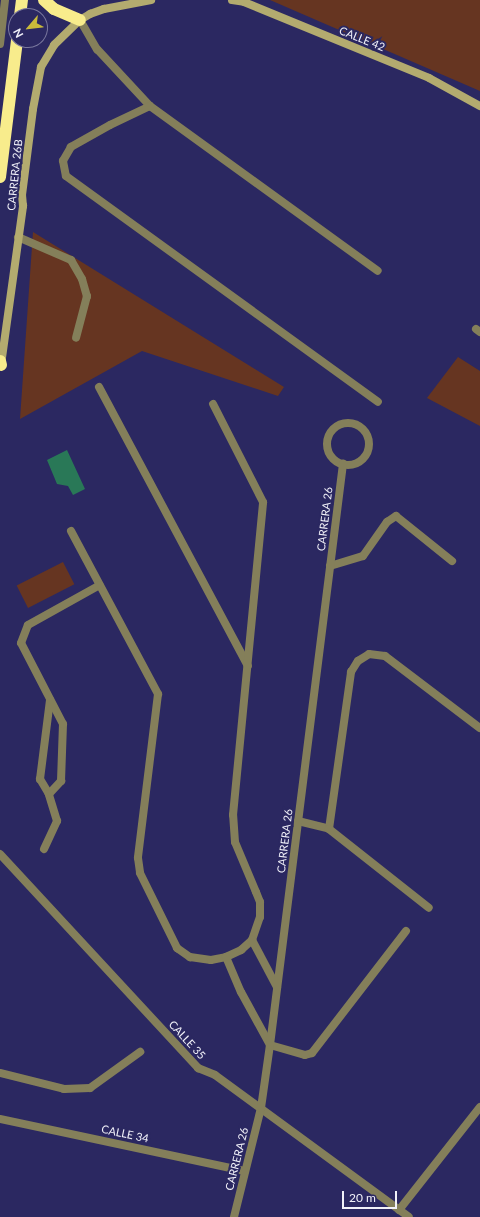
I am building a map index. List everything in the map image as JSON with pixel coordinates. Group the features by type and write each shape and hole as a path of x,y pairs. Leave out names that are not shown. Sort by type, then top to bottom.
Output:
{"highway":[{"path":"44,0 54,10 80,20"},
{"path":"0,177 16,48"}],"street":[{"path":"0,44 5,0"},
{"path":"151,0 104,9 90,14 80,20 97,49 150,106 378,271"},
{"name":"CALLE 42","path":"232,0 244,2 429,78 480,106"},
{"name":"CARRERA 26B","path":"0,365 39,73 46,56 54,45 80,20"},
{"path":"150,106 110,125 71,147 63,161 66,176 378,402"},
{"path":"18,237 70,260 82,279 87,296 76,338"},
{"path":"99,387 248,666"},
{"path":"71,531 158,694 138,858 140,873 177,948 190,957 211,960 226,957 241,950 252,940 260,917 260,902 237,850 233,815 263,502 213,404"},
{"path":"347,423 356,425 363,430 367,437 368,446 366,454 360,461 352,464 344,464 336,461 330,454 327,446 328,438 332,430 339,425 347,423"},
{"name":"CARRERA 26","path":"234,1217 261,1108 278,987 344,464"},
{"path":"330,566 363,556 387,522 396,516 452,560"},
{"path":"49,794 61,781 63,724 21,643 28,625 100,585"},
{"path":"329,829 351,672 358,661 369,654 385,656 480,728"},
{"path":"44,848 58,821 49,794 40,779 50,700"},
{"path":"298,821 329,829 429,908"},
{"name":"CALLE 35","path":"0,854 198,1068 215,1075 409,1217"},
{"path":"226,957 241,992 270,1045 305,1055 312,1053 406,931"},
{"path":"252,940 278,987"},
{"path":"0,1073 64,1089 90,1088 140,1052"},
{"path":"399,1210 480,1107"},
{"name":"CALLE 34","path":"0,1119 245,1171"}],"shaded area":[{"path":"270,0 480,0 480,91"},
{"path":"33,232 284,387 278,396 142,351 20,419"},
{"path":"458,357 480,371 480,426 427,398"},
{"path":"67,450 85,489 73,495 68,486 57,484 47,460"},
{"path":"63,562 74,584 28,608 17,586"}]}
